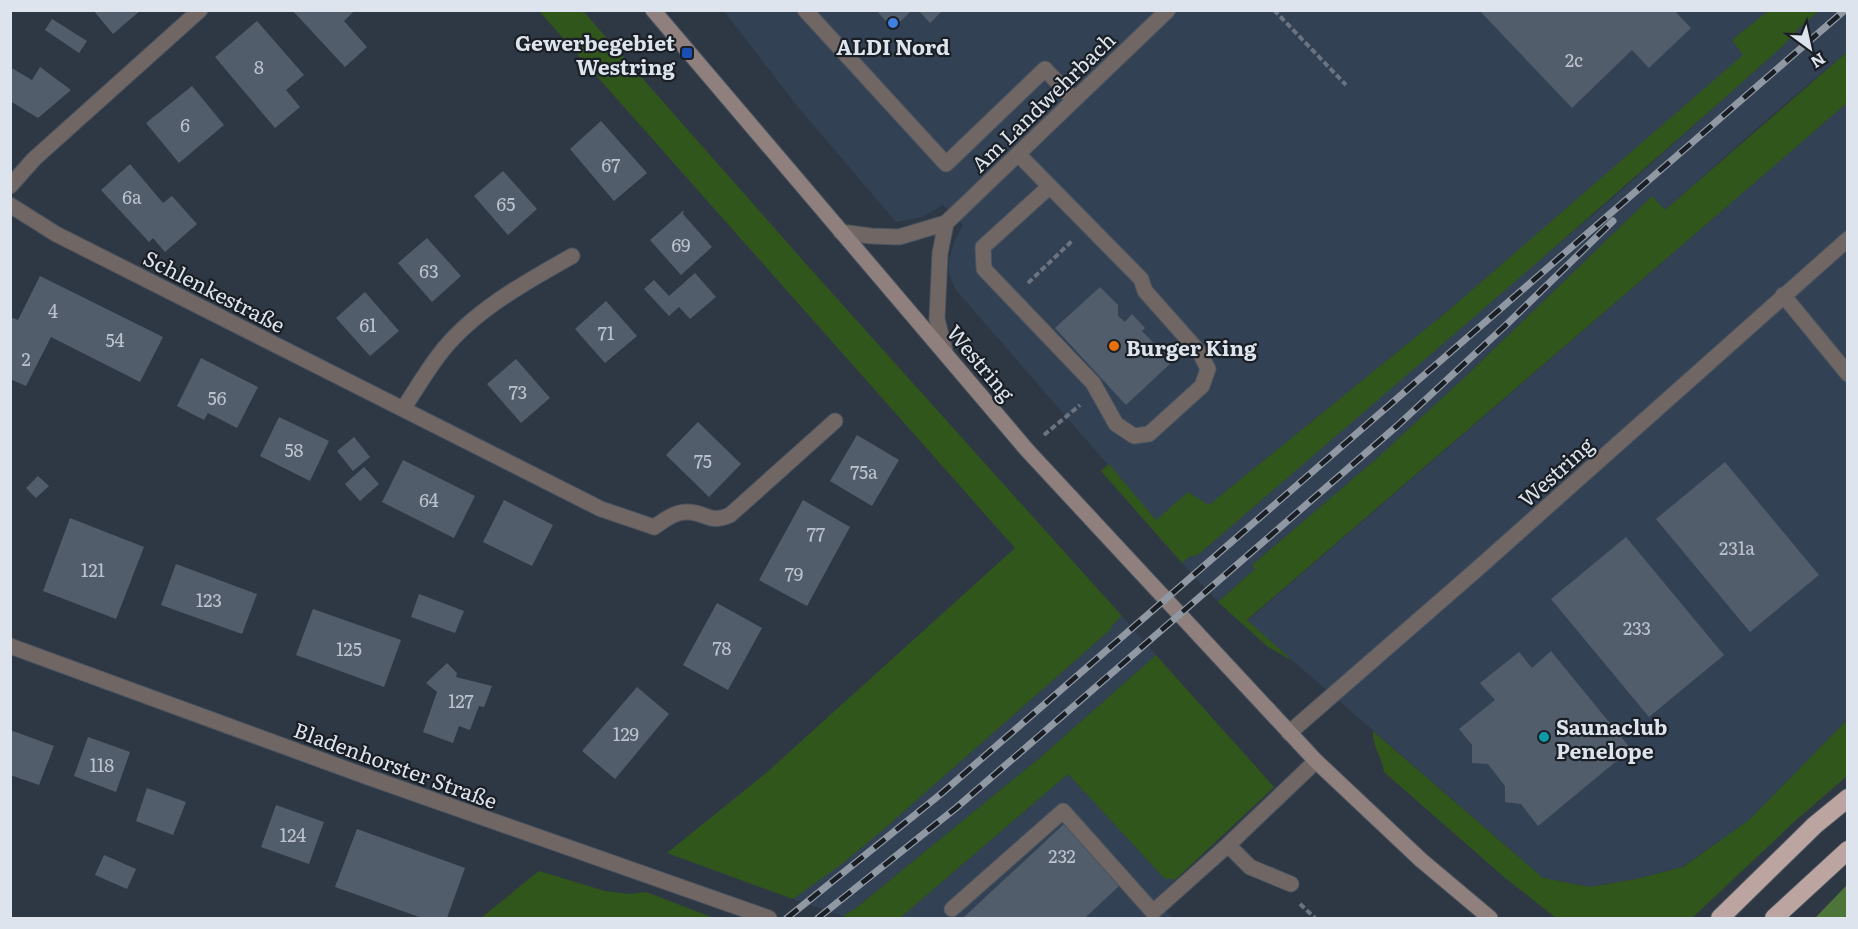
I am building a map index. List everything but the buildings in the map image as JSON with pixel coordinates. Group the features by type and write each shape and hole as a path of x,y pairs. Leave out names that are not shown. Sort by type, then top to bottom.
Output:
{"highway":[{"path":"1720,918 1815,825 1848,798"},
{"path":"1774,918 1848,850"}],"main road":[{"name":"Westring","path":"653,10 1035,458 1316,761 1420,860 1490,918"}],"street":[{"path":"10,186 34,159 201,10"},
{"path":"805,10 946,164 1045,69 1074,100"},
{"name":"Am Landwehrbach","path":"841,232 899,237 946,224 1168,10"},
{"path":"1018,154 1141,279 1145,291 1200,353 1208,369 1202,386 1149,434 1134,436 1116,424 1093,383 984,269 983,248 1049,187"},
{"name":"Schlenkestraße","path":"10,205 56,234 403,409 601,508 654,527 673,514 690,512 719,520 730,515 835,421"},
{"path":"945,351 938,319 940,253 946,224"},
{"name":"Westring","path":"1289,733 1848,239"},
{"path":"403,409 440,354 476,318 517,287 572,256"},
{"path":"1783,295 1848,374"},
{"name":"Bladenhorster Straße","path":"10,646 376,780 769,918"},
{"path":"952,909 1063,811 1153,912 1228,845 1316,761"},
{"path":"1228,845 1250,867 1291,884"}],"path":[{"path":"1274,10 1346,85"}],"shaded area":[{"path":"724,11 1768,11 1732,40 1744,55 1449,310 1209,505 1156,520 956,290 949,274 949,260 954,242 963,225 943,205 922,217 896,222 798,107"},
{"path":"1819,11 1847,11 1847,52 1665,210 1652,196 1465,377 1375,460 1252,565 1255,569 1218,602 1182,563 1189,557 1199,554 1615,196"},
{"path":"1847,103 1847,720 1749,820 1682,867 1636,879 1590,887 1543,878 1247,621"},
{"path":"1122,616 1156,655 1042,756 856,908 843,916 793,899 885,828 1111,629 1112,625"},
{"path":"1068,774 1165,879 1176,879 1155,899 1173,918 900,918"}],"green space":[{"path":"539,11 583,11 1122,616 1112,625 1111,629 885,828 843,863 793,899 667,853 765,774 1015,548"},
{"path":"1768,11 1819,11 1784,45 1493,301 1199,554 1189,557 1182,563 1101,471 1109,464 1156,520 1188,492 1209,505 1449,310 1743,55 1732,40"},
{"path":"1847,52 1847,103 1247,620 1293,661 1268,647 1218,602 1255,569 1252,565 1375,460 1465,377 1652,196 1665,210"},
{"path":"1156,655 1274,787 1176,879 1165,879 1068,774 900,918 843,916 856,908 1042,756"},
{"path":"1847,720 1847,776 1795,821 1692,918 1556,918 1504,877 1384,772 1373,737 1373,731 1543,878 1590,887 1636,879 1683,867 1749,820"},
{"path":"539,871 605,891 630,894 646,892 714,918 481,918"},
{"path":"1847,885 1847,918 1815,918"}],"railway":[{"path":"787,918 942,793 1845,10"},
{"path":"818,918 956,808 1397,426 1613,221"}],"place":[{"name":"ALDI Nord","path":"893,23"},
{"name":"Gewerbegebiet Westring","path":"687,53"},
{"name":"Burger King","path":"1114,346"},
{"name":"Saunaclub Penelope","path":"1544,737"}]}
